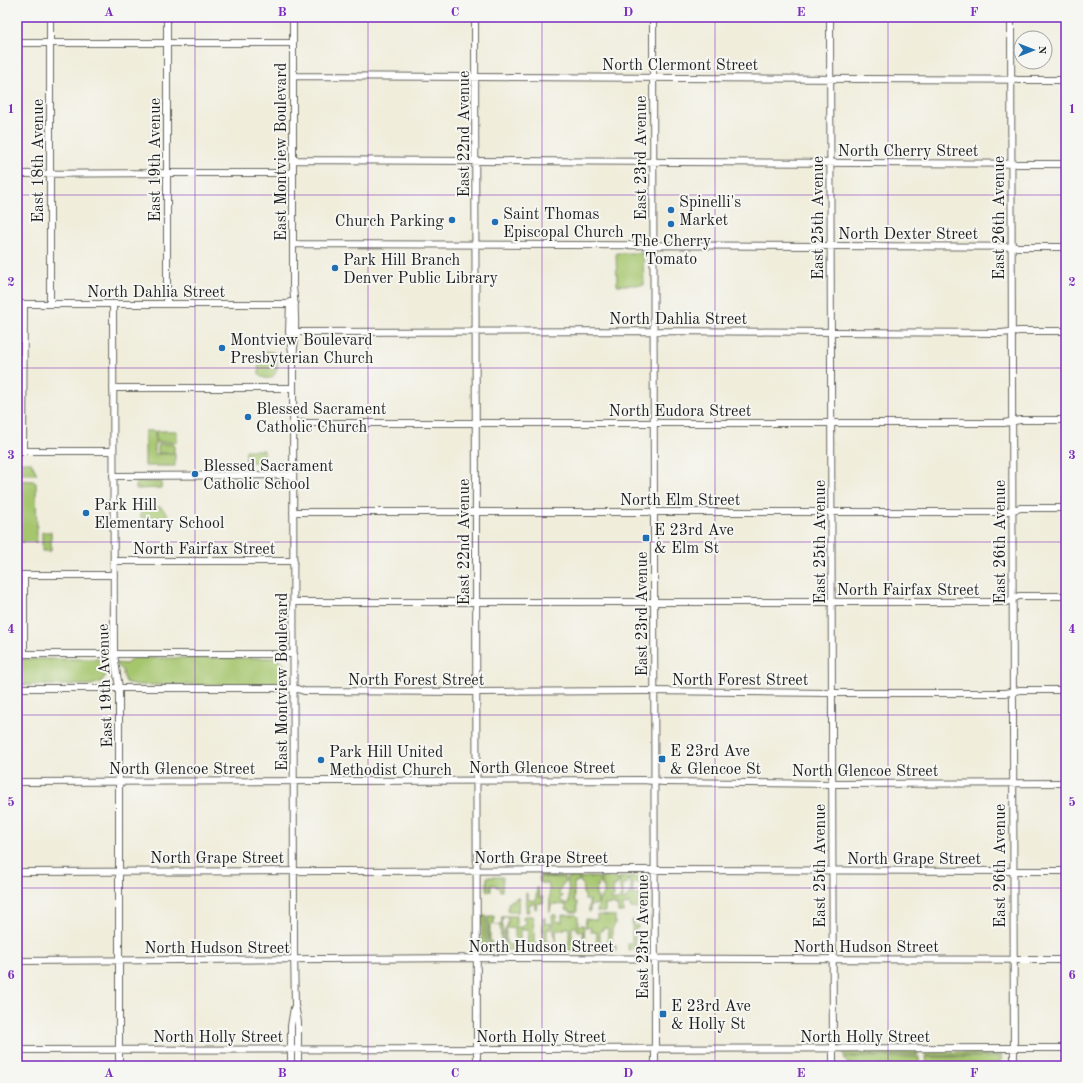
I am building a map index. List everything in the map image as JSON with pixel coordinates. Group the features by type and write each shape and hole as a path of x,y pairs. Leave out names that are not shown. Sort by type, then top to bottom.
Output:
{"street":[{"name":"East 18th Avenue","path":"50,17 50,304"},
{"name":"East 19th Avenue","path":"167,17 167,304"},
{"name":"East Montview Boulevard","path":"291,1066 291,1022 294,1005 294,561 292,304 293,17"},
{"name":"East 22nd Avenue","path":"475,17 477,1066"},
{"name":"East 23rd Avenue","path":"653,17 655,1066"},
{"name":"East 25th Avenue","path":"830,17 833,1066"},
{"name":"East 26th Avenue","path":"1011,17 1012,960 1014,1066"},
{"path":"17,43 293,43"},
{"name":"North Clermont Street","path":"293,76 1066,80"},
{"name":"North Cherry Street","path":"293,160 1066,164"},
{"path":"17,174 293,173"},
{"name":"North Dexter Street","path":"293,244 1066,247"},
{"path":"20,304 20,451 113,451"},
{"name":"North Dahlia Street","path":"20,304 292,304"},
{"name":"East 19th Avenue","path":"113,304 114,654 119,688 120,781 119,1066"},
{"name":"North Dahlia Street","path":"293,332 1066,331"},
{"path":"113,388 293,388"},
{"name":"North Eudora Street","path":"293,423 1004,423 1020,420 1066,420"},
{"path":"113,476 293,475"},
{"name":"North Elm Street","path":"293,512 1003,512 1021,508 1066,508"},
{"name":"North Fairfax Street","path":"114,561 294,561"},
{"path":"17,575 114,575"},
{"path":"24,575 24,654"},
{"name":"North Fairfax Street","path":"294,602 1006,602 1019,596 1066,596"},
{"path":"17,654 294,654"},
{"name":"North Forest Street","path":"17,688 294,688 304,691 655,691 832,693 1005,693 1020,690 1066,690"},
{"name":"North Glencoe Street","path":"17,782 477,780 832,784 1066,783"},
{"name":"North Grape Street","path":"17,872 120,870 1066,871"},
{"name":"North Hudson Street","path":"17,961 477,958 1066,960"},
{"name":"East Montview Boulevard","path":"294,1005 298,1022 298,1066"},
{"name":"North Holly Street","path":"17,1050 1066,1048"}],"green space":[{"path":"616,253 643,253 644,285 617,285"},
{"path":"266,351 273,352 277,361 276,371 271,378 260,376 259,373 258,363 264,361"},
{"path":"145,431 155,431 155,454 175,454 175,466 145,466"},
{"path":"156,431 177,431 177,442 156,442"},
{"path":"158,444 174,444 174,453 158,453"},
{"path":"246,450 264,450 264,462 246,462"},
{"path":"17,462 31,462 37,474 17,474"},
{"path":"17,480 33,481 36,483 37,542 17,542"},
{"path":"136,482 162,482 161,488 136,489"},
{"path":"161,507 168,514 168,518 141,518 141,508"},
{"path":"42,532 51,532 51,551 42,551"},
{"path":"273,658 283,663 286,671 281,680 271,685 132,685 126,682 123,671 115,663 126,664 132,659"},
{"path":"17,659 98,659 106,666 107,674 102,681 92,685 17,685"},
{"path":"540,873 579,873 579,876 540,876"},
{"path":"487,877 503,877 502,891 500,891 499,887 496,887 496,885 491,885 491,891 487,892"},
{"path":"539,877 565,878 565,883 562,884 559,895 563,896 560,900 565,903 565,905 553,904 550,912 549,886 548,883 540,883"},
{"path":"579,877 579,881 574,883 574,901 577,902 577,912 570,912 570,910 566,910 566,903 569,903 567,878"},
{"path":"601,877 618,878 618,884 613,886 614,897 611,898 612,900 619,900 621,895 619,878 628,877 627,884 624,884 623,886 623,900 625,900 628,898 628,895 631,895 631,883 629,882 629,877 638,877 639,883 633,884 633,895 644,895 644,887 641,886 640,877 646,877 645,912 640,909 631,908 629,904 623,905 623,912 618,912 618,906 615,906 615,904 605,905 605,912 597,912 599,900 601,896 604,895 604,886 602,886"},
{"path":"580,878 600,878 600,884 598,884 598,888 596,888 598,903 596,905 590,905 590,912 589,900 585,900 585,895 583,894 583,884 580,882"},
{"path":"537,888 540,894 539,897 543,897 543,903 537,903 536,909 535,904 529,904 529,912 526,912 526,893 527,899 535,901"},
{"path":"516,898 519,898 518,912 508,912 508,903"},
{"path":"552,915 556,915 556,921 562,922 562,915 576,915 578,917 578,925 583,925 586,943 590,945 590,950 578,950 578,945 583,942 583,932 577,931 577,927 572,927 572,942 577,945 577,950 565,950 565,945 569,944 569,928 564,928 564,930 556,930 555,941"},
{"path":"597,915 615,916 615,925 612,929 612,944 616,946 616,950 605,950 608,930 607,928 603,928 603,930 600,930 600,942 604,945 603,950 592,950 592,945 596,944 597,935 596,932 591,932 591,928 585,927 586,919 597,920"},
{"path":"486,916 486,950 482,950 482,917"},
{"path":"488,916 494,916 494,924 490,925 490,942 492,942 492,945 495,946 495,950 488,950"},
{"path":"516,916 516,927 522,927 525,924 525,919 522,919 524,916 533,916 534,942 535,944 539,944 536,947 536,950 513,950 513,945 515,942 515,929 508,928 506,929 506,942 511,945 512,950 505,950 504,933 508,923 508,917 502,917","holes":["520,930 528,930 527,944 520,944"]},
{"path":"502,917 503,941 501,941 500,925 496,925 502,924"},
{"path":"543,918 545,918 545,924 551,923 551,929 547,929 547,942 550,942 552,945 551,950 537,950 540,942 543,941"},
{"path":"632,920 634,920 634,925 638,926 638,928 635,929 636,950 628,950 628,944 632,944"},
{"path":"844,1052 918,1052 918,1055 844,1056"},
{"path":"926,1052 1001,1052 1002,1055 926,1056"},
{"path":"844,1057 919,1057 919,1066 849,1066"},
{"path":"926,1057 1002,1057 999,1066 927,1066"}],"place":[{"name":"Spinelli's Market","path":"671,210"},
{"name":"Church Parking","path":"452,220"},
{"name":"Saint Thomas Episcopal Church","path":"495,222"},
{"name":"The Cherry Tomato","path":"671,224"},
{"name":"Park Hill Branch Denver Public Library","path":"335,268"},
{"name":"Montview Boulevard Presbyterian Church","path":"222,348"},
{"name":"Blessed Sacrament Catholic Church","path":"248,417"},
{"name":"Blessed Sacrament Catholic School","path":"195,474"},
{"name":"Park Hill Elementary School","path":"86,513"},
{"name":"E 23rd Ave & Elm St","path":"646,538"},
{"name":"E 23rd Ave & Glencoe St","path":"662,759"},
{"name":"Park Hill United Methodist Church","path":"321,760"},
{"name":"E 23rd Ave & Holly St","path":"663,1014"}]}
